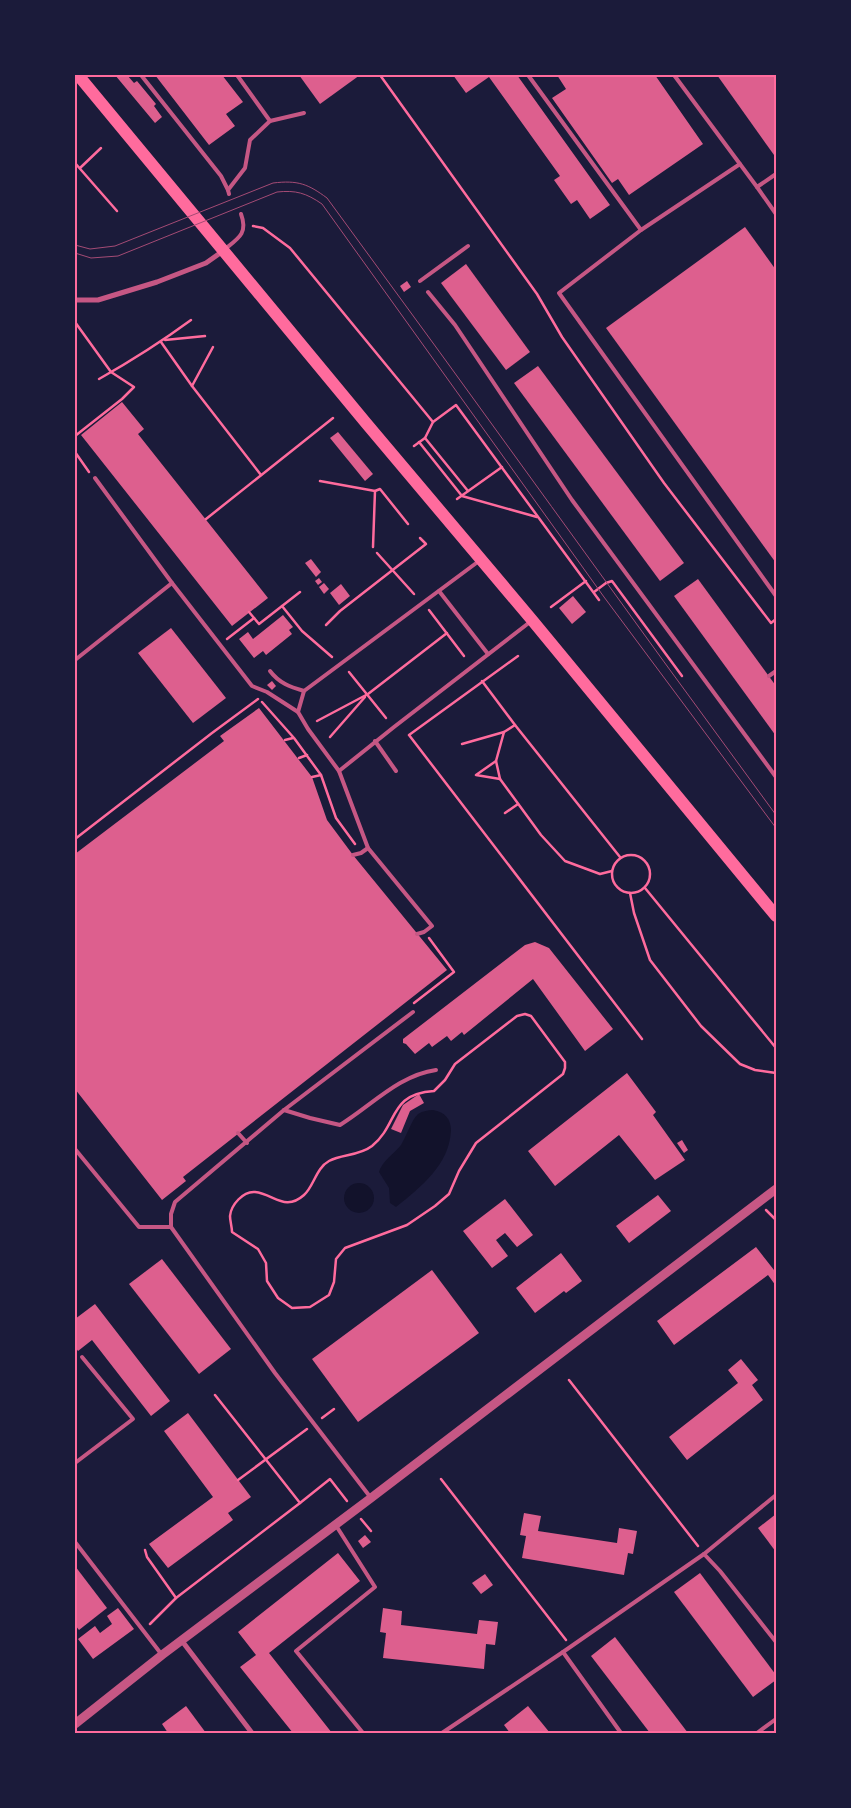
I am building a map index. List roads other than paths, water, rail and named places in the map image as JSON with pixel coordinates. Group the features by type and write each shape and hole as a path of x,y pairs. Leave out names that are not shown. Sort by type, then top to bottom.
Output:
{"main road":[{"path":"78,75 776,916"}],"street":[{"path":"75,300 98,300 157,282 206,263 224,251"},
{"path":"75,1724 162,1655 776,1189"},
{"path":"182,1641 252,1733"}],"lane":[{"path":"141,75 221,176 228,192 245,168 250,140 270,121 304,113"},
{"path":"237,75 270,121"},
{"path":"528,75 641,230"},
{"path":"674,75 776,214"},
{"path":"740,164 641,230 559,293 776,596"},
{"path":"757,188 776,174"},
{"path":"224,251 241,236 245,225 241,214"},
{"path":"420,281 468,246"},
{"path":"428,292 455,325 572,500 776,777"},
{"path":"95,478 172,583 252,686 267,692 298,712 339,771 368,848 432,926 418,934"},
{"path":"298,712 304,691 480,559"},
{"path":"75,660 172,583"},
{"path":"439,591 488,654"},
{"path":"339,771 532,620"},
{"path":"270,671 286,685 304,691"},
{"path":"769,676 776,671"},
{"path":"375,742 396,771"},
{"path":"353,856 368,848"},
{"path":"371,1498 275,1374 171,1227 171,1214 175,1202 284,1110 413,1012"},
{"path":"284,1110 340,1125 359,1114 399,1084 423,1071 436,1070"},
{"path":"238,1133 247,1143"},
{"path":"75,1149 139,1227 171,1227"},
{"path":"75,1463 133,1419 82,1357"},
{"path":"442,1733 564,1652 704,1554 776,1496"},
{"path":"335,1524 375,1587 296,1651 363,1733"},
{"path":"75,1542 162,1655"},
{"path":"704,1554 720,1571 776,1642"},
{"path":"564,1652 621,1733"},
{"path":"758,1733 776,1720"}],"tram line":[{"path":"75,245 90,249 115,246 273,183 289,182 302,184 314,189 327,198 776,815"},
{"path":"75,253 91,258 118,256 277,192 290,191 301,193 322,204 604,597 776,828"}]}
